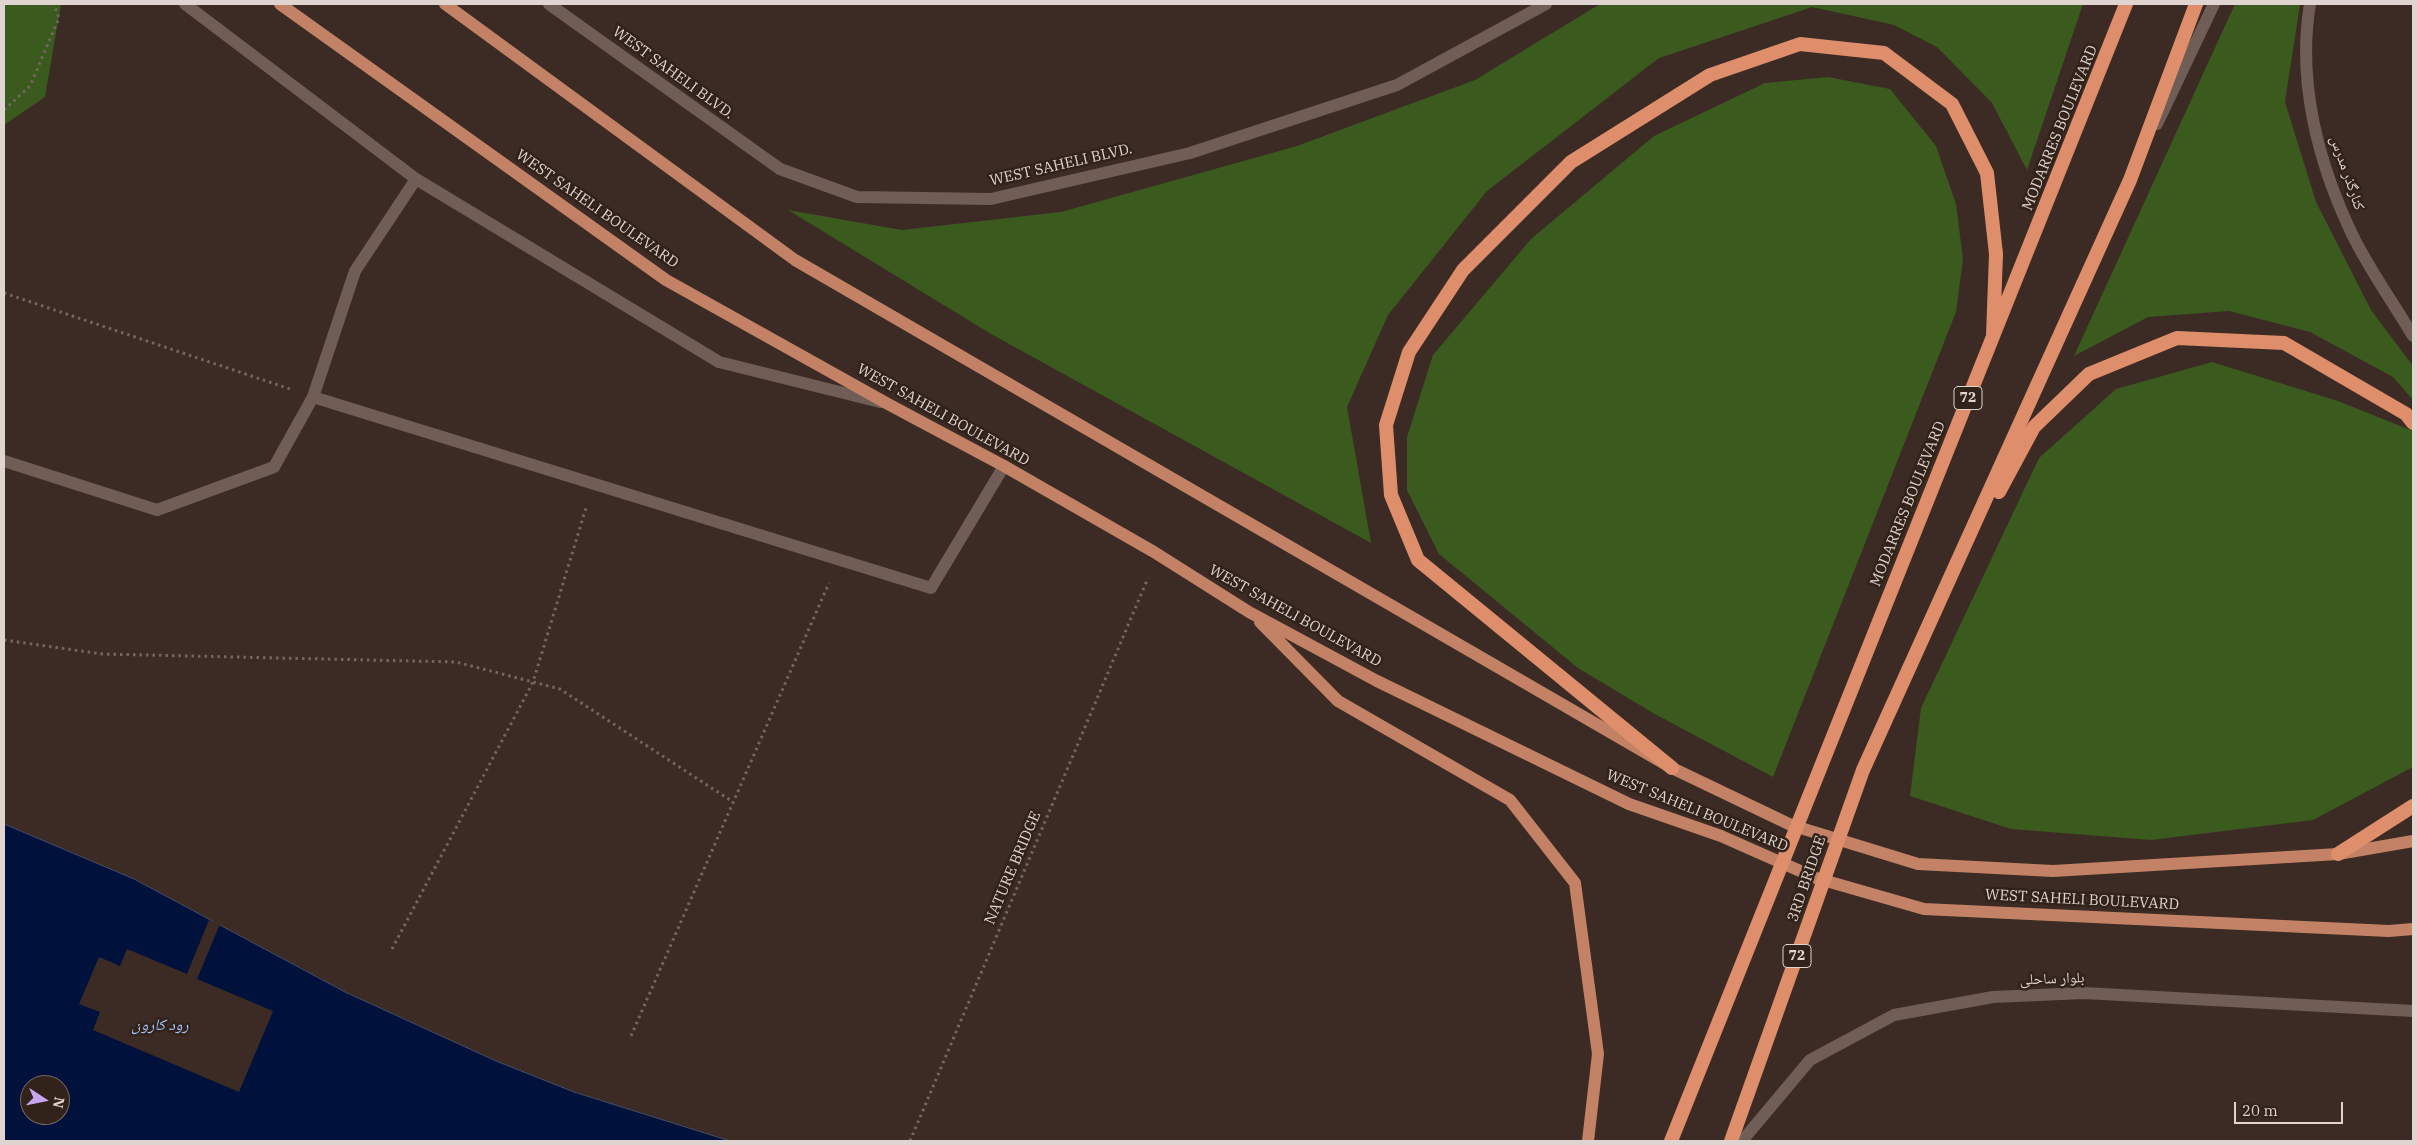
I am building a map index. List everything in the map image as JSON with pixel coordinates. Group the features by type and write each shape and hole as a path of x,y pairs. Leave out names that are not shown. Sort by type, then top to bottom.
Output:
{"highway":[{"name":"MODARRES BOULEVARD","path":"1671,1141 2126,4"},
{"name":"72","path":"1949,584 2130,180 2196,4"},
{"path":"1672,768 1418,560 1391,495 1386,425 1409,352 1463,270 1571,162 1710,75 1800,44 1884,53 1952,104 1987,173 1996,254 1993,336"},
{"path":"1949,584 2034,428 2089,374 2177,338 2284,343 2406,414 2413,423"},
{"name":"3RD BRIDGE","path":"1732,1141 1863,770 1949,584"},
{"path":"2338,854 2413,806"}],"main road":[{"name":"WEST SAHELI BOULEVARD","path":"280,4 666,280 888,404 1004,466 1154,552 1249,612 1377,681 1628,804 1721,836 1816,878 1924,909 2388,931 2413,929"},
{"name":"WEST SAHELI BOULEVARD","path":"445,4 795,260 1672,768 1791,825 1918,864 2053,871 2338,854 2413,841"},
{"path":"1249,612 1338,701 1510,800 1576,883 1598,1054 1588,1141"}],"street":[{"path":"185,4 416,178 719,362 888,404"},
{"name":"WEST SAHELI BLVD.","path":"549,4 780,170 857,197 991,199 1190,153 1397,84 1546,4"},
{"path":"2130,180 2214,4"},
{"name":"کنارگذر مدرس","path":"2310,4 2306,30 2309,103 2325,168 2351,232 2413,336"},
{"path":"4,461 157,510 274,467 313,397 355,271 416,178"},
{"path":"313,397 931,588 1004,466"},
{"name":"بلوار ساحلی","path":"1742,1141 1810,1060 1894,1015 1994,997 2084,993 2413,1011"}],"path":[{"path":"4,110 30,86 59,18 54,4"},
{"path":"4,293 313,397"},
{"path":"392,949 533,682 593,483"},
{"path":"631,1036 840,559"},
{"name":"NATURE BRIDGE","path":"910,1141 1146,585"},
{"path":"4,640 102,654 456,662 560,689 733,802"}],"green space":[{"path":"4,4 61,4 45,97 4,125"},
{"path":"1600,4 2083,4 2027,170 1992,103 1937,47 1894,25 1812,7 1659,58 1487,191 1388,315 1347,407 1371,543 991,334 788,210 902,230 1061,212 1297,146 1475,80"},
{"path":"2235,4 2300,4 2285,102 2316,202 2371,310 2413,366 2413,400 2393,377 2310,332 2229,311 2148,317 2074,356"},
{"path":"1828,77 1890,89 1936,146 1956,204 1963,259 1956,312 1773,777 1653,713 1578,668 1439,554 1407,490 1407,437 1433,355 1531,239 1654,136 1765,83"},
{"path":"2212,362 2338,401 2413,431 2413,767 2313,820 2151,840 2011,829 1910,796 1921,708 2039,458 2116,389"}],"water":[{"name":"رود کارون","path":"4,824 134,879 345,992 496,1061 574,1092 730,1141 4,1141"}],"pier":[{"path":"209,920 220,924 197,979 273,1011 239,1092 93,1030 100,1012 79,1004 99,957 120,966 127,949 187,974"}]}
